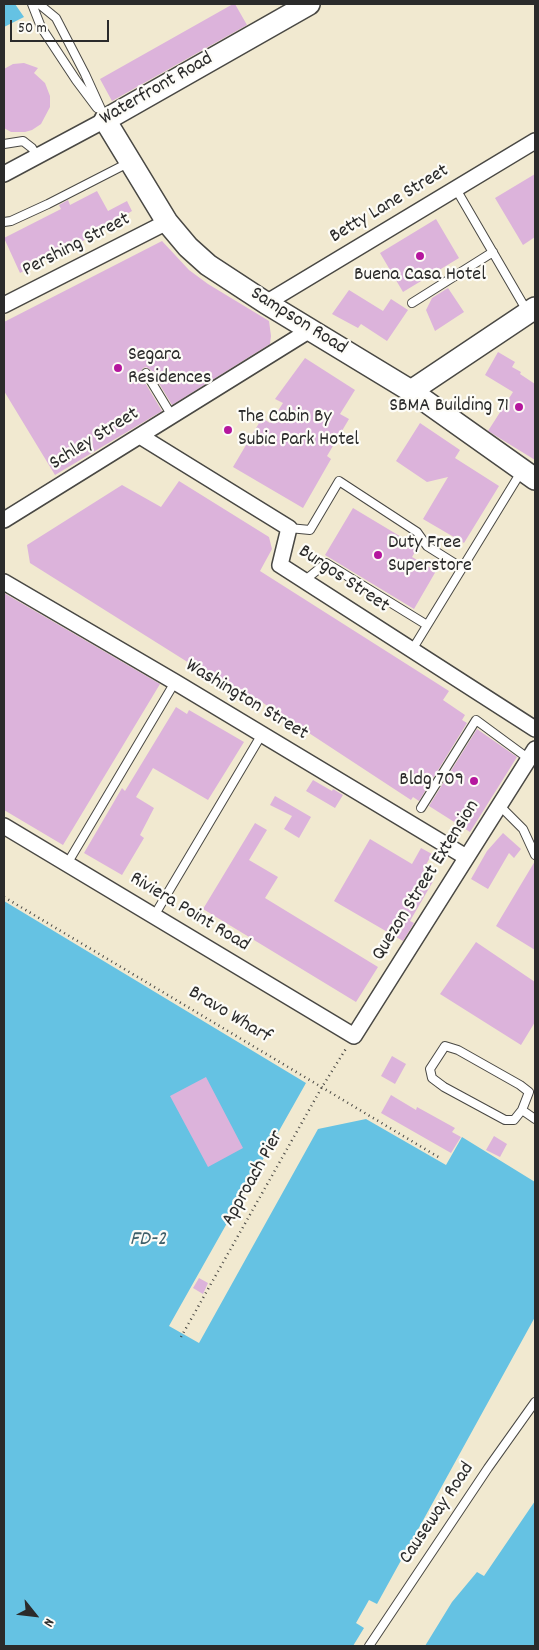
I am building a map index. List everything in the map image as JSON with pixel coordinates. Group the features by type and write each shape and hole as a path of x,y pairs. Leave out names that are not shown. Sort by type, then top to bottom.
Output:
{"main road":[{"name":"Waterfront Road","path":"105,119 309,4"},
{"name":"Sampson Road","path":"105,119 167,222 188,247 208,265 266,303 411,391 529,474"},
{"path":"411,391 533,315"}],"street":[{"name":"Waterfront Road","path":"4,174 105,119"},
{"name":"Betty Lane Street","path":"266,303 535,141"},
{"name":"Pershing Street","path":"4,305 167,222"},
{"name":"Schley Street","path":"4,520 310,330"},
{"name":"Burgos Street","path":"140,436 289,528 280,565 412,650 534,724"},
{"name":"Washington Street","path":"4,582 175,682 466,857"},
{"name":"Quezon Street Extension","path":"354,1036 532,754"},
{"name":"Riviera Point Road","path":"4,826 354,1036"}],"lane":[{"path":"32,4 40,27 105,119"},
{"path":"38,4 56,18 85,74 105,119"},
{"path":"4,144 22,141 32,148 37,156"},
{"path":"4,222 48,204 130,161"},
{"path":"456,189 533,315"},
{"path":"412,303 493,252"},
{"path":"146,373 172,416"},
{"path":"412,650 462,568 529,474"},
{"path":"289,528 310,530 339,481 417,532 428,546 462,568"},
{"path":"304,581 326,564 427,625"},
{"path":"67,864 175,682"},
{"path":"421,808 476,720 532,754"},
{"path":"154,916 262,734"},
{"path":"499,805 524,829 535,855"},
{"path":"445,1046 458,1050 529,1092 522,1110 514,1120 505,1120 432,1078 430,1069 445,1046"},
{"path":"522,1110 535,1119"},
{"name":"Causeway Road","path":"369,1646 488,1468 535,1402"}],"path":[{"name":"Bravo Wharf","path":"4,897 440,1158"},
{"name":"Approach Pier","path":"181,1337 322,1088 354,1036"}],"water":[{"path":"4,4 15,4 24,17 4,27"},
{"name":"FD-2","path":"4,901 306,1083 169,1326 199,1343 318,1129 366,1119 446,1165 462,1137 535,1182 535,1317 377,1604 369,1600 356,1623 364,1628 353,1646 4,1646"},
{"path":"535,1501 535,1646 425,1646 452,1602 477,1572 484,1576"}],"building":[{"path":"235,4 247,25 112,101 100,79"},
{"path":"24,63 38,68 34,73 45,83 50,96 50,107 41,124 32,130 11,132 4,128 4,69 13,64"},
{"path":"535,174 535,237 523,245 495,198"},
{"path":"97,191 108,211 127,201 132,211 113,222 114,225 20,273 4,238 61,209 59,205 68,200 70,205"},
{"path":"436,219 459,258 403,292 380,253"},
{"name":"Segara Residences","path":"162,241 189,270 208,284 269,321 270,344 172,405 151,370 146,367 143,368 140,373 141,376 162,411 55,475 4,391 4,322"},
{"path":"448,288 464,312 435,331 426,310 432,298"},
{"path":"349,290 383,311 391,299 408,310 387,341 361,324 358,328 332,314"},
{"name":"SBMA Building 71","path":"498,352 515,362 512,367 535,384 535,460 488,431 513,392 485,375"},
{"path":"305,358 355,390 340,414 349,419 327,456 331,459 303,508 233,467 262,418 270,423 283,403 275,399"},
{"path":"420,423 460,450 455,458 499,486 464,543 423,519 448,477 427,482 396,461"},
{"path":"179,481 269,537 272,549 260,571 449,691 443,700 465,715 462,720 467,723 419,801 413,797 411,800 254,697 240,695 30,563 27,545 122,485 161,507"},
{"name":"Duty Free Superstore","path":"353,508 418,547 412,557 436,571 414,609 325,555"},
{"path":"4,593 160,684 63,845 4,810"},
{"path":"176,707 187,714 189,710 244,742 208,800 153,768 136,797 154,808 140,835 144,838 122,875 84,853 122,788 125,791"},
{"name":"Bldg 709","path":"477,729 517,757 470,832 429,806"},
{"path":"313,780 343,795 335,808 306,791"},
{"path":"275,796 311,817 299,838 284,829 292,816 270,805"},
{"path":"255,823 267,830 249,860 278,877 265,898 378,967 356,1002 203,909"},
{"path":"503,833 521,849 514,858 509,853 488,889 471,879 487,851"},
{"path":"370,839 412,864 421,848 432,854 423,870 435,878 410,921 414,923 403,941 334,901"},
{"path":"535,861 535,950 496,926"},
{"path":"476,942 535,982 535,1022 521,1045 440,994"},
{"path":"392,1056 406,1064 395,1084 381,1076"},
{"path":"206,1077 243,1148 208,1167 170,1096"},
{"path":"391,1095 416,1110 417,1107 455,1128 452,1132 461,1137 451,1153 381,1113"},
{"path":"494,1136 507,1144 500,1157 486,1150"},
{"path":"199,1278 208,1283 203,1294 193,1288"}],"place":[{"name":"Buena Casa Hotel","path":"420,256"},
{"name":"Segara Residences","path":"118,368"},
{"name":"SBMA Building 71","path":"519,407"},
{"name":"The Cabin By Subic Park Hotel","path":"228,430"},
{"name":"Duty Free Superstore","path":"378,555"},
{"name":"Bldg 709","path":"474,781"}]}
